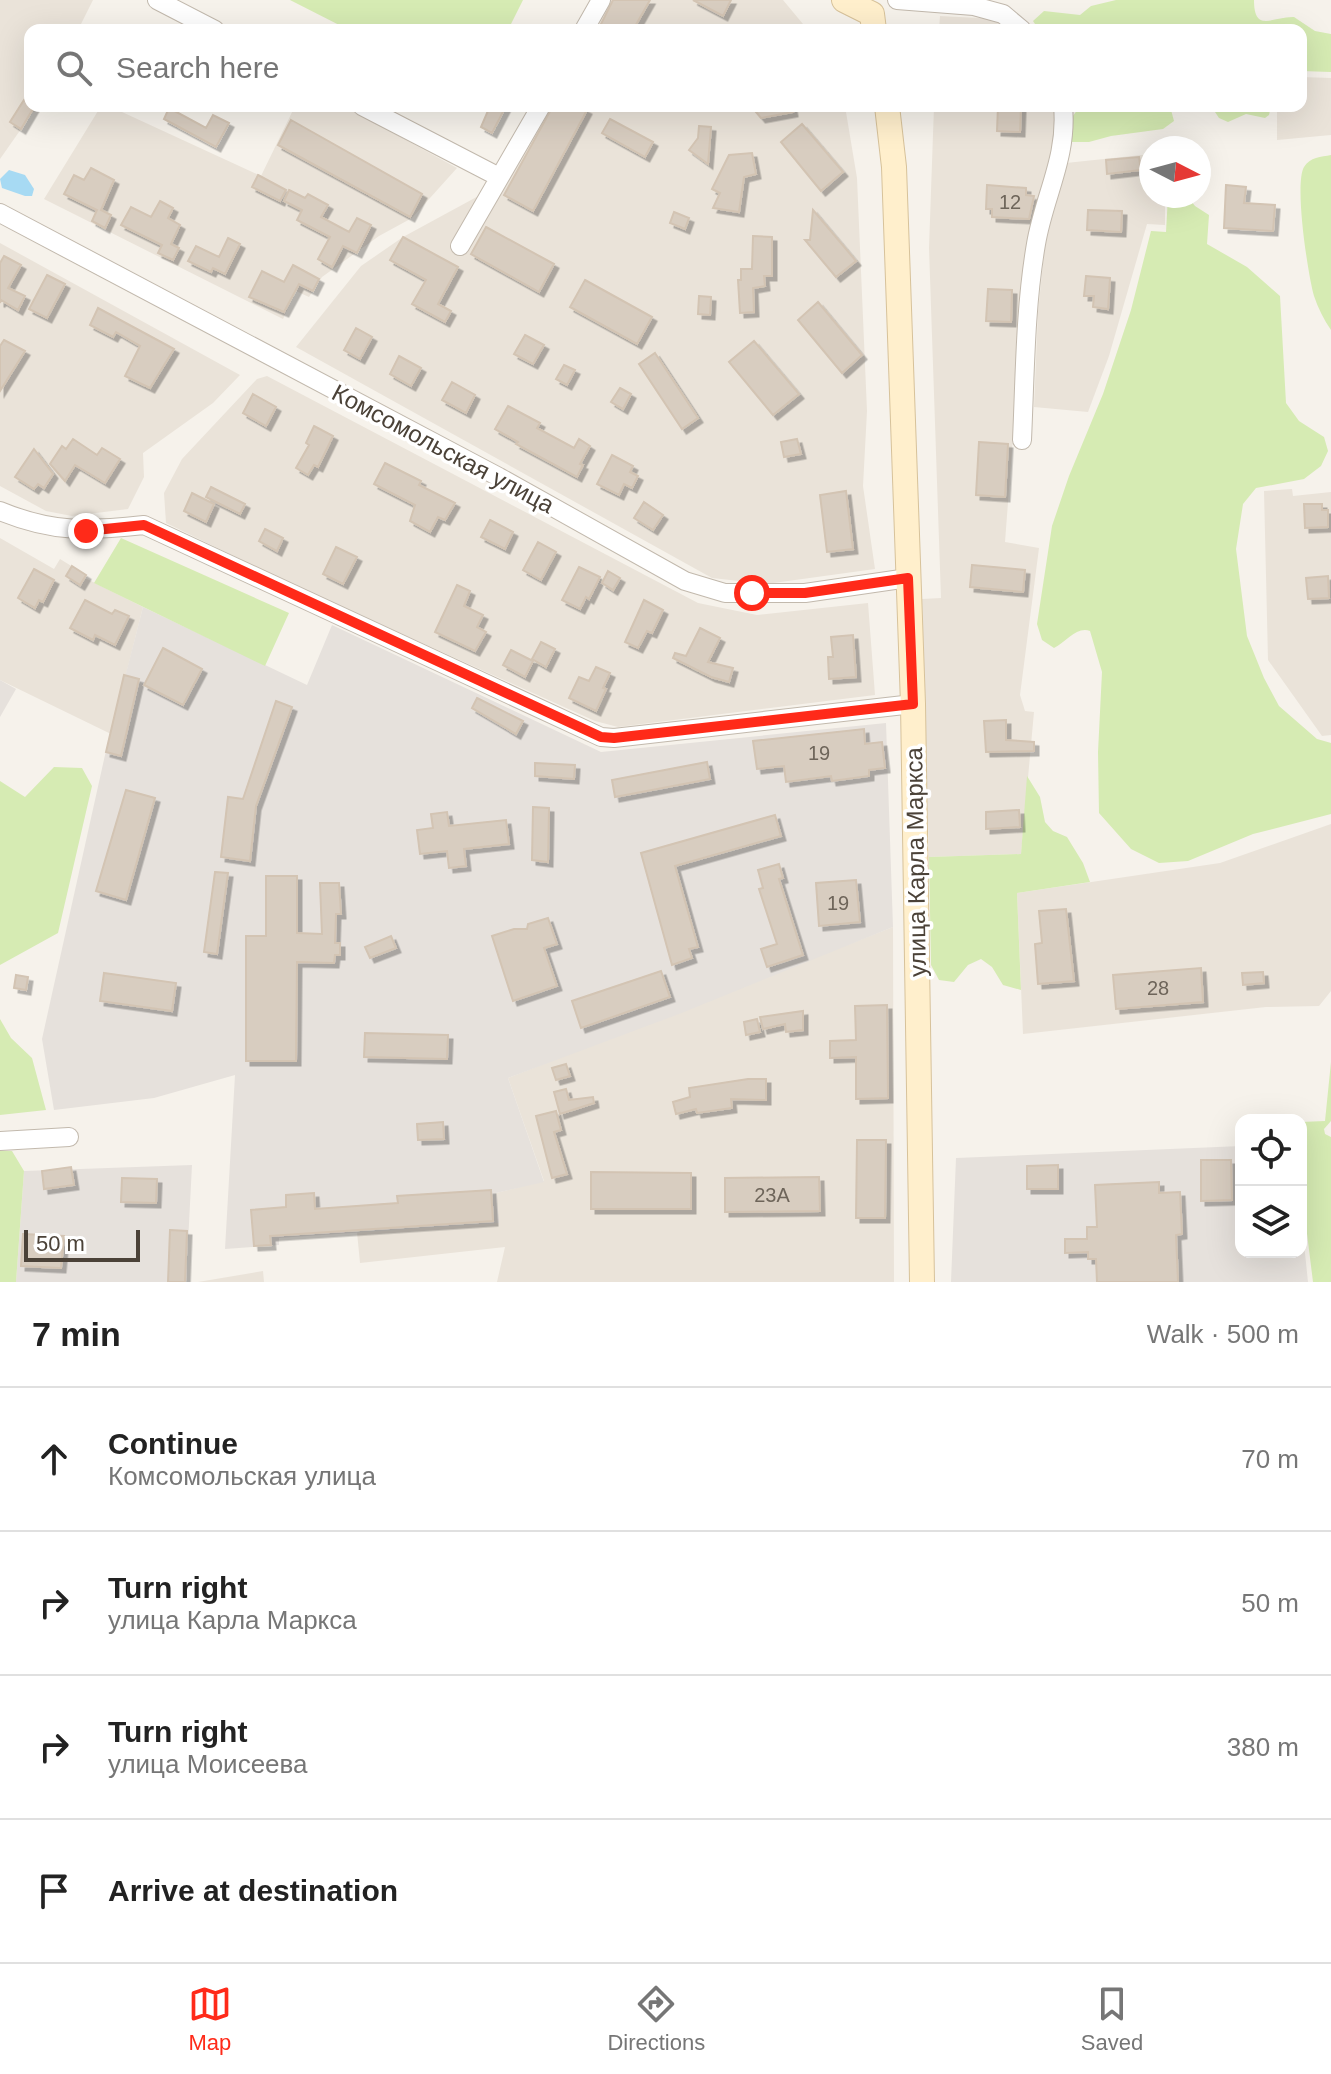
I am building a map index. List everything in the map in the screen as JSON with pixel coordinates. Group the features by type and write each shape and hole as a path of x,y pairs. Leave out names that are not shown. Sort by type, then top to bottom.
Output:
{"street":[{"path":"157,0 203,24"},
{"path":"587,24 601,0"},
{"path":"844,0 877,15"},
{"path":"897,0 974,6 1003,14 1015,24"},
{"path":"374,112 499,177"},
{"path":"460,246 537,112"},
{"name":"улица Карла Маркса","path":"888,112 894,167 913,704 922,1282"},
{"path":"1022,440 1027,335 1036,243 1056,178 1063,112"},
{"name":"Комсомольская улица","path":"0,213 499,477 685,581 725,593 805,593 908,578"},
{"path":"0,511 43,526 86,531 144,525 601,737 913,704"},
{"path":"0,1141 69,1137"}],"shaded area":[{"path":"0,0 93,0 81,24 24,24 24,112 33,112 0,159"},
{"path":"611,0 783,0 803,24 597,24"},
{"path":"940,16 997,19 1001,24 939,24"},
{"path":"1307,77 1331,78 1331,135 1277,140 1277,112 1307,112"},
{"path":"97,112 122,112 261,176 292,112 355,112 457,168 412,218 379,236 322,277 309,297 296,291 283,319 44,199"},
{"path":"546,112 846,112 857,178 867,411 863,486 875,569 766,584 712,578 296,347 361,266 403,237 506,181"},
{"path":"934,112 1056,112 1054,157 1016,397 1005,542 1039,548 1020,695 1025,711 1034,712 1021,854 929,857 922,599 941,598 929,248"},
{"path":"1139,155 1139,208 1165,208 1165,225 1147,224 1109,356 1088,412 1034,407 1038,312 1045,244 1066,163"},
{"path":"0,243 240,375 213,403 143,453 144,477 128,509 72,516 46,511 0,486"},
{"path":"267,376 698,603 757,615 868,603 875,695 618,727 595,721 298,587 166,523 164,493 182,459 257,379"},
{"path":"1292,489 1293,496 1331,492 1331,735 1322,736 1268,660 1264,491"},
{"path":"0,538 54,569 60,559 86,575 85,578 143,607 111,734 0,680"},
{"path":"143,607 307,685 332,625 601,752 886,723 893,927 679,1014 508,1078 544,1182 496,1193 499,1223 279,1238 279,1245 225,1249 235,1075 154,1098 54,1110 42,1039 105,755"},
{"path":"0,680 16,689 0,717"},
{"path":"1331,824 1331,991 1319,1006 1266,1007 1023,1034 1017,893 1220,863"},
{"path":"893,927 894,1282 497,1282 505,1247 360,1263 357,1232 498,1221 496,1193 544,1181 508,1078"},
{"path":"1235,1146 1235,1258 1305,1258 1308,1282 951,1282 956,1158"},
{"path":"192,1165 186,1282 16,1282 24,1171"},
{"path":"263,1271 264,1282 198,1282"}],"green space":[{"path":"290,0 523,0 511,24 337,24"},
{"path":"1116,0 1254,0 1257,17 1261,20 1294,17 1304,24 1035,24 1033,21 1044,11 1080,15 1091,6"},
{"path":"1307,26 1315,31 1331,34 1331,72 1307,71"},
{"path":"1076,112 1172,112 1174,121 1163,129 1089,142 1068,142 1068,123"},
{"path":"1215,112 1270,112 1265,118 1246,114 1228,122"},
{"path":"1331,155 1331,330 1317,305 1311,285 1300,191 1306,164"},
{"path":"1167,208 1198,208 1209,215 1207,244 1247,267 1280,296 1286,403 1299,421 1324,437 1328,451 1321,466 1304,479 1256,488 1243,504 1236,549 1247,636 1264,678 1279,706 1317,739 1331,743 1331,814 1253,834 1188,861 1159,863 1131,849 1099,813 1102,672 1090,631 1076,633 1054,648 1042,640 1037,624 1052,526 1103,394 1131,310 1151,231 1166,232"},
{"path":"121,538 289,613 265,666 94,583"},
{"path":"54,767 82,768 92,786 58,933 0,965 0,781 25,797"},
{"path":"1027,776 1040,797 1045,822 1053,831 1067,837 1083,863 1090,882 1017,893 1021,990 1003,985 992,967 981,959 968,965 954,982 939,980 931,965 929,857 1021,854"},
{"path":"0,1019 11,1038 32,1058 46,1110 0,1115"},
{"path":"1331,1062 1331,1121 1324,1129 1325,1134 1331,1137 1331,1282 1313,1282 1307,1234 1307,1122 1325,1121"},
{"path":"0,1151 12,1151 24,1171 16,1282 0,1282"}],"water":[{"path":"9,170 25,175 34,189 32,196 2,188 0,179"}],"building":[{"path":"613,0 650,0 636,24 601,24"},
{"path":"693,0 731,0 723,16"},
{"path":"24,100 24,112 31,112 21,129 10,122"},
{"path":"167,112 176,112 206,128 213,115 229,123 216,147 164,119"},
{"path":"487,112 503,112 492,133 481,127"},
{"path":"550,112 586,112 533,211 504,195"},
{"path":"756,112 793,112 761,118"},
{"path":"998,112 1021,112 1020,132 997,131"},
{"path":"610,119 653,142 645,157 602,133"},
{"path":"291,120 422,194 410,217 278,145"},
{"path":"802,124 843,172 821,191 781,142"},
{"path":"699,126 711,127 708,164 689,150 698,138"},
{"path":"752,153 756,174 744,177 739,212 713,208 720,193 712,189 729,155"},
{"path":"1139,157 1139,170 1107,174 1106,160"},
{"path":"91,168 114,180 101,210 111,215 105,228 92,221 97,210 64,194 74,175 84,180"},
{"path":"258,175 286,190 280,201 252,187"},
{"path":"987,185 1026,188 1026,195 1034,196 1029,219 992,217 992,209 986,209"},
{"path":"1226,185 1246,187 1244,203 1275,205 1273,231 1224,228"},
{"path":"289,190 305,198 308,194 328,205 321,217 349,232 357,218 371,225 357,253 343,246 332,267 318,259 330,237 297,220 302,210 284,201"},
{"path":"160,201 173,208 168,218 180,225 171,244 179,248 173,260 158,253 162,245 121,225 131,207 151,217"},
{"path":"813,210 856,261 836,277 805,240 810,240"},
{"path":"1088,210 1122,211 1121,232 1087,230"},
{"path":"674,212 689,218 685,229 670,223"},
{"path":"486,227 554,264 539,292 471,254"},
{"path":"753,236 772,237 772,276 764,276 765,286 753,288 754,312 740,313 738,280 741,280 741,269 752,269"},
{"path":"403,237 458,267 438,304 451,311 445,322 412,304 426,280 390,260"},
{"path":"228,238 240,244 225,274 213,268 211,272 188,261 196,246 219,257"},
{"path":"4,256 21,265 8,288 25,296 18,310 1,300 0,303 0,263"},
{"path":"293,265 319,279 313,291 299,284 284,312 249,297 262,271 284,282"},
{"path":"47,275 65,284 47,318 29,309"},
{"path":"1086,276 1110,278 1108,309 1093,307 1094,296 1084,296"},
{"path":"585,280 652,317 637,344 570,307"},
{"path":"988,289 1012,290 1011,322 986,321"},
{"path":"699,296 711,297 710,315 698,314"},
{"path":"818,302 862,355 842,373 798,320"},
{"path":"98,308 174,349 150,388 125,376 140,346 116,332 113,337 90,325"},
{"path":"356,328 372,337 360,359 344,350"},
{"path":"525,335 544,345 533,364 514,354"},
{"path":"4,340 25,351 0,391 0,346"},
{"path":"754,341 799,394 773,415 729,362"},
{"path":"655,353 698,418 682,429 639,364"},
{"path":"399,356 421,368 411,386 390,374"},
{"path":"564,365 575,370 567,385 556,379"},
{"path":"452,382 475,395 466,413 442,400"},
{"path":"620,388 631,394 623,409 611,402"},
{"path":"253,394 276,407 266,426 243,413"},
{"path":"508,406 540,423 537,428 574,448 579,439 590,446 577,477 495,429"},
{"path":"314,426 333,436 318,467 314,465 308,475 296,468 309,445 306,443"},
{"path":"73,439 97,455 102,448 120,459 105,483 75,465 65,481 50,464 62,446 66,449"},
{"path":"797,439 801,454 784,457 781,442"},
{"path":"979,442 1008,444 1005,497 976,495"},
{"path":"34,449 53,474 44,488 38,484 34,489 15,477"},
{"path":"612,455 633,466 630,472 638,476 632,488 624,484 619,495 597,484"},
{"path":"385,463 455,503 445,520 438,517 430,532 410,521 415,505 374,484"},
{"path":"211,487 245,504 240,514 206,497"},
{"path":"846,491 853,549 827,552 820,495"},
{"path":"192,493 214,504 206,522 184,511"},
{"path":"644,502 663,515 653,530 634,518"},
{"path":"1304,504 1322,504 1322,510 1328,510 1328,527 1305,528"},
{"path":"490,520 513,532 505,549 481,537"},
{"path":"265,529 283,538 277,551 259,541"},
{"path":"538,542 556,552 541,580 523,570"},
{"path":"336,547 357,557 343,584 323,574"},
{"path":"972,565 1025,570 1023,592 970,587"},
{"path":"72,566 86,575 80,585 66,576"},
{"path":"579,567 600,577 580,609 562,600"},
{"path":"34,569 54,580 43,602 39,600 35,608 18,598"},
{"path":"608,571 620,578 613,590 602,583"},
{"path":"1328,576 1329,598 1308,599 1306,578"},
{"path":"457,585 470,591 464,606 483,615 477,627 486,632 475,651 435,632"},
{"path":"85,600 112,614 115,610 129,616 115,645 95,635 93,640 70,628"},
{"path":"644,600 663,610 652,633 647,631 638,648 625,642"},
{"path":"700,628 720,638 708,662 733,668 729,682 711,677 673,658 675,653 686,656"},
{"path":"853,635 856,677 829,679 828,657 833,657 831,637"},
{"path":"541,642 555,649 546,667 532,659"},
{"path":"163,648 202,669 183,705 144,685"},
{"path":"511,650 533,661 525,677 503,665"},
{"path":"596,667 610,673 596,711 569,698 579,677 589,681"},
{"path":"124,675 139,679 121,756 106,752"},
{"path":"477,698 523,721 516,734 472,708"},
{"path":"276,701 292,707 256,806 250,861 221,857 228,797 243,799"},
{"path":"1006,720 1006,740 1034,742 1034,751 986,752 984,721"},
{"path":"864,729 865,744 882,742 885,768 869,770 869,776 832,781 831,776 786,782 784,766 757,769 753,741"},
{"path":"707,762 710,779 615,797 612,780"},
{"path":"535,763 575,765 574,779 535,776"},
{"path":"126,790 155,798 126,900 96,891"},
{"path":"533,807 549,808 548,862 532,860"},
{"path":"1019,810 1020,827 986,829 986,812"},
{"path":"447,812 449,826 506,820 509,844 464,849 466,866 449,868 447,851 420,854 417,830 433,828 431,814"},
{"path":"775,815 781,836 675,866 698,947 689,949 692,958 672,965 641,853"},
{"path":"779,864 783,878 779,879 803,955 767,967 761,949 777,944 759,889 763,888 758,870"},
{"path":"215,872 228,873 217,954 204,952"},
{"path":"266,876 297,876 297,933 322,934 320,883 339,883 341,914 336,914 335,943 340,943 340,955 335,955 334,963 297,962 296,1061 246,1061 246,936 266,936"},
{"path":"856,880 860,922 819,926 816,883"},
{"path":"1066,909 1074,981 1038,984 1035,944 1042,943 1039,911"},
{"path":"548,918 557,944 544,948 557,986 513,1001 492,936 514,929 527,929 528,924"},
{"path":"391,936 396,948 370,958 365,947"},
{"path":"1201,968 1203,1002 1116,1009 1113,975"},
{"path":"661,971 670,997 581,1028 572,1001"},
{"path":"1263,972 1264,983 1243,985 1242,973"},
{"path":"104,973 176,983 172,1011 100,1001"},
{"path":"16,975 28,977 26,990 14,988"},
{"path":"887,1005 888,1098 856,1099 856,1057 830,1058 830,1041 856,1040 855,1006"},
{"path":"803,1011 803,1030 786,1032 785,1024 763,1029 760,1017"},
{"path":"757,1019 760,1032 746,1035 744,1022"},
{"path":"365,1033 448,1035 447,1059 364,1057"},
{"path":"566,1064 570,1076 556,1080 552,1068"},
{"path":"766,1079 766,1100 731,1099 732,1108 697,1113 696,1109 676,1114 673,1102 690,1097 689,1088"},
{"path":"566,1089 569,1100 593,1097 594,1103 560,1114 554,1092"},
{"path":"556,1111 561,1130 554,1132 567,1174 552,1178 536,1116"},
{"path":"443,1122 444,1139 418,1140 417,1124"},
{"path":"857,1140 886,1140 885,1218 856,1218"},
{"path":"1201,1160 1231,1160 1232,1200 1201,1201"},
{"path":"1058,1165 1058,1189 1027,1189 1027,1166"},
{"path":"71,1167 74,1185 44,1189 42,1171"},
{"path":"591,1172 691,1173 691,1209 591,1209"},
{"path":"819,1177 820,1211 725,1212 725,1178"},
{"path":"122,1178 157,1179 156,1203 121,1202"},
{"path":"1159,1182 1159,1193 1180,1192 1182,1234 1176,1235 1178,1282 1097,1282 1096,1259 1088,1259 1088,1252 1065,1253 1065,1239 1087,1239 1087,1227 1097,1227 1095,1185"},
{"path":"491,1190 493,1221 270,1236 271,1245 254,1246 251,1210 286,1207 286,1195 314,1193 315,1209 398,1203 397,1196"},
{"path":"170,1230 187,1231 185,1282 168,1282"},
{"path":"23,1234 64,1236 61,1268 21,1266"}],"route":[{"path":"86,531 144,525 601,737 913,704 908,578 805,593 752,593"}]}
